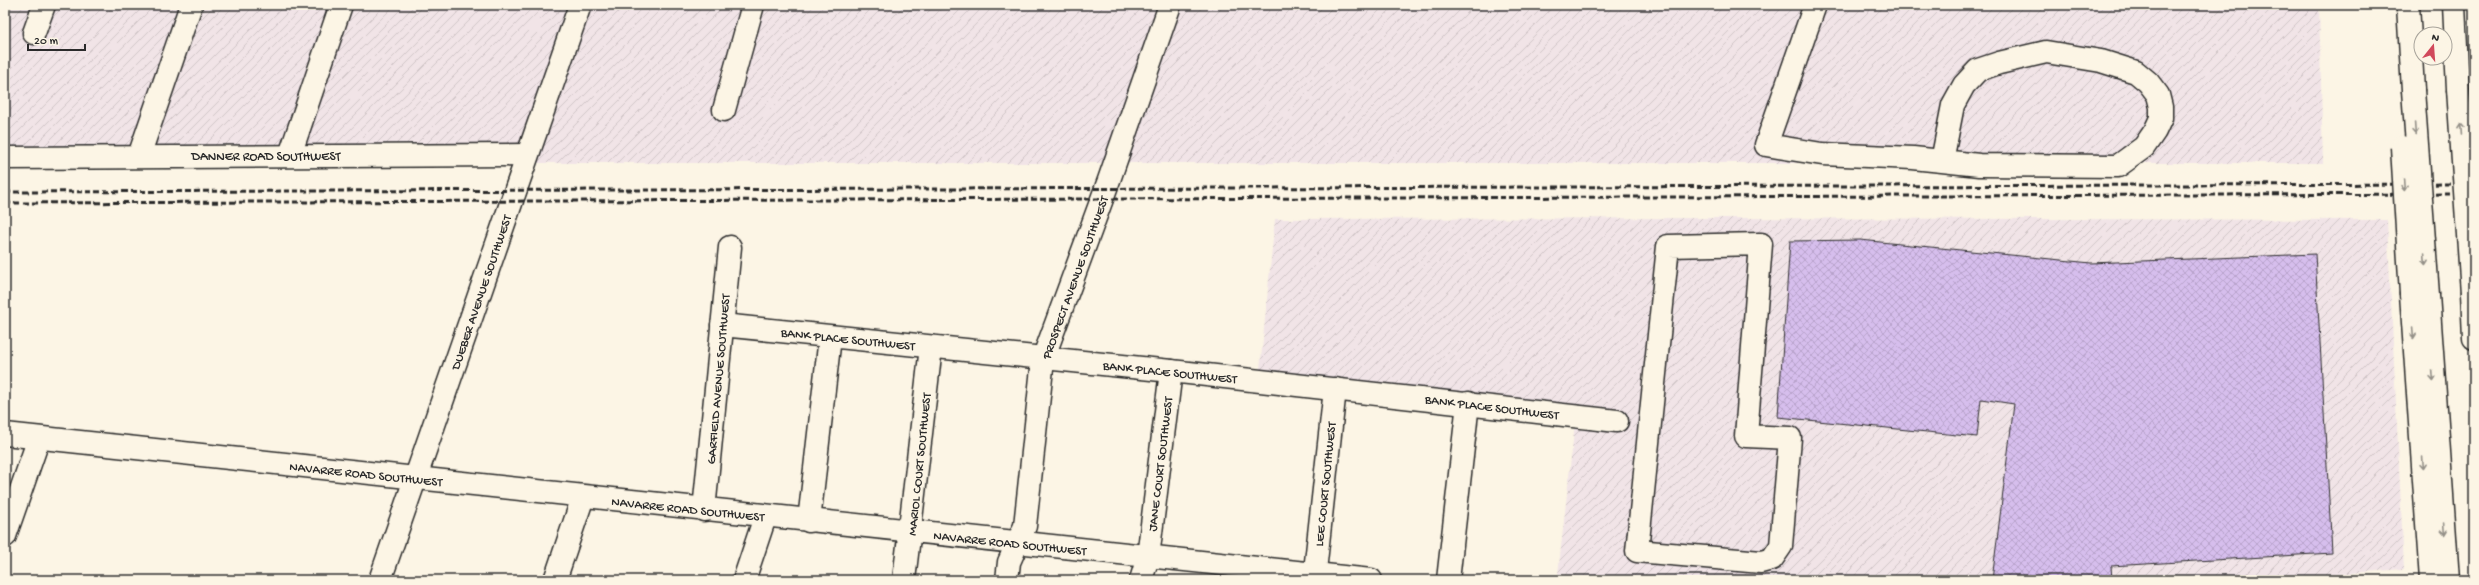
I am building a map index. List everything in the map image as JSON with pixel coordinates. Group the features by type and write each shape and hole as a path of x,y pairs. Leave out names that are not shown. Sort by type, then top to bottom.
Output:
{"main road":[{"path":"34,32 44,5"},
{"path":"139,156 191,5"},
{"path":"290,155 341,5"},
{"name":"DUEBER AVENUE SOUTHWEST","path":"380,580 580,5"},
{"path":"724,110 753,5"},
{"name":"PROSPECT AVENUE SOUTHWEST","path":"1007,580 1009,562 1025,526 1043,359 1109,180 1170,5"},
{"path":"1814,5 1766,145 1822,154 1942,161 1979,165 2123,165 2144,147 2155,131 2161,118 2161,107 2158,95 2148,82 2136,72 2101,61 2046,52 1999,63 1978,70 1964,85 1953,105 1942,161"},
{"path":"2394,5 2405,90 2433,492 2431,580"},
{"path":"2405,90 2408,5"},
{"path":"2454,5 2474,338"},
{"name":"DANNER ROAD SOUTHWEST","path":"5,158 290,155 527,155"},
{"path":"1761,244 1746,436 1790,438 1781,546 1772,559 1731,570 1637,550 1668,246 1761,244"},
{"name":"GARFIELD AVENUE SOUTHWEST","path":"704,510 730,247"},
{"name":"BANK PLACE SOUTHWEST","path":"722,325 1171,371 1468,403 1617,421"},
{"path":"809,521 830,337"},
{"name":"MARIOL COURT SOUTHWEST","path":"904,580 911,532 931,347"},
{"name":"JANE COURT SOUTHWEST","path":"1141,580 1148,557 1171,371"},
{"name":"LEE COURT SOUTHWEST","path":"1314,577 1335,389"},
{"path":"1448,580 1468,403"},
{"name":"NAVARRE ROAD SOUTHWEST","path":"5,434 765,517 1148,557 1314,577 1371,580"},
{"path":"5,536 39,438"},
{"path":"2433,492 2448,580"},
{"path":"555,580 583,497"},
{"path":"744,580 765,517"}],"shaded area":[{"path":"5,5 2319,5 2323,163 5,163"},
{"path":"1719,218 2387,220 2404,569 2260,580 1608,580 1558,574 1577,405 1260,369 1275,219"}],"building":[{"path":"1860,240 2091,263 2315,254 2332,553 2111,566 2112,580 1992,580 2014,404 1981,399 1977,437 1778,417 1790,241"}],"railway":[{"path":"5,192 2474,184"},
{"path":"5,203 2474,194"}]}
